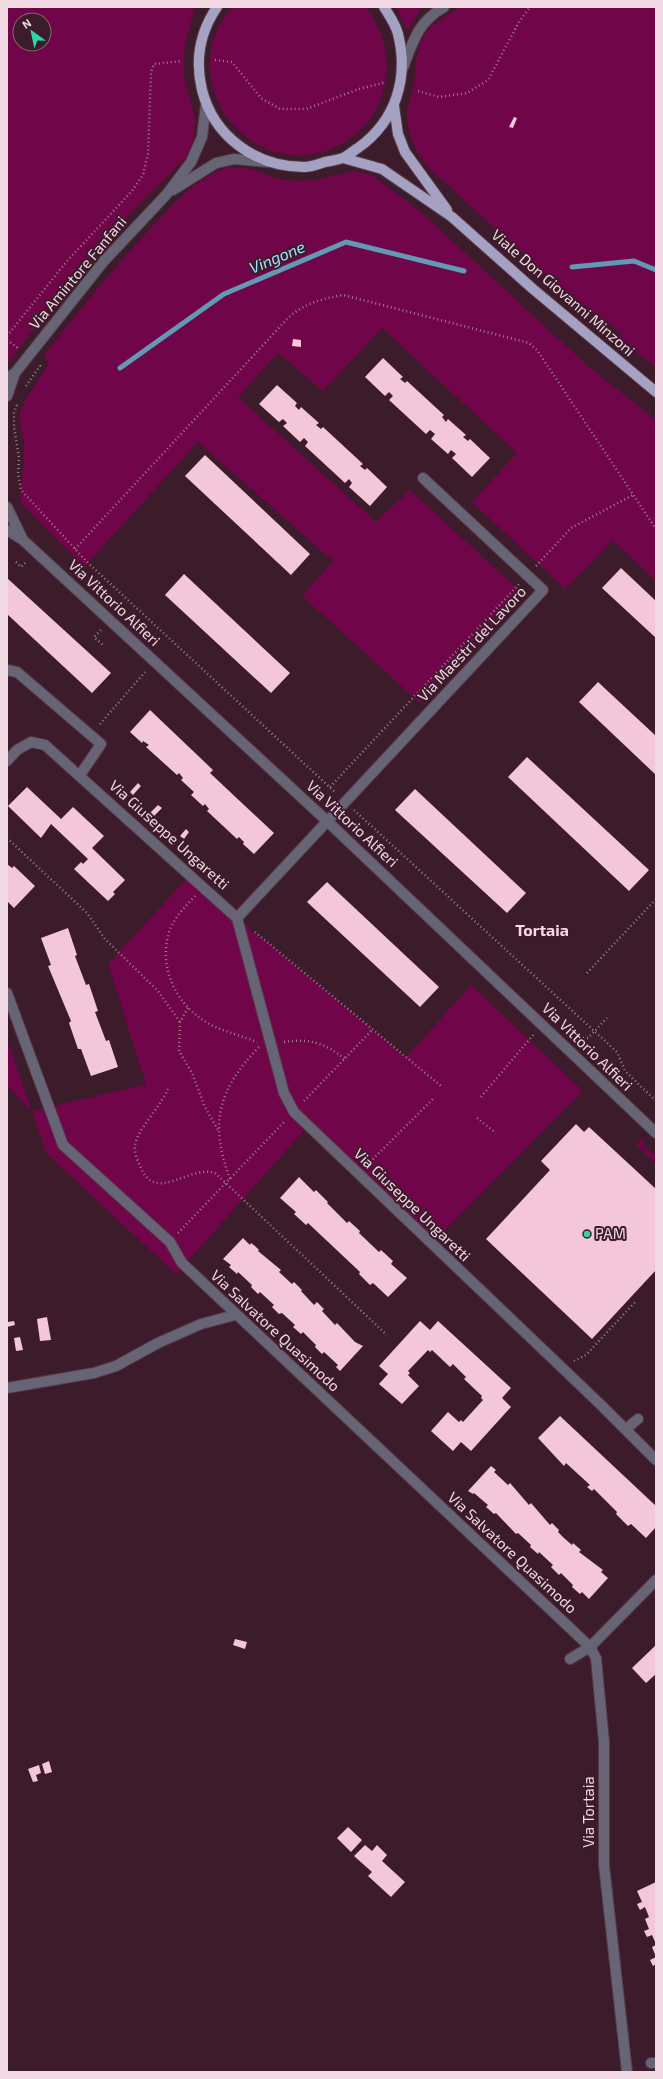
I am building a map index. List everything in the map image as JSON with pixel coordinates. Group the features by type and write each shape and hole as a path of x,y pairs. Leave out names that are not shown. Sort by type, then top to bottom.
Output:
{"main road":[{"path":"208,7 208,20"},
{"path":"217,7 208,20 199,47 198,76 206,104 220,129 241,149 267,162 305,167 343,158 373,137 394,106 403,68 398,33 384,7"},
{"name":"Viale Don Giovanni Minzoni","path":"394,106 398,134 405,152 452,217"},
{"name":"Viale Don Giovanni Minzoni","path":"343,158 382,169 452,217 532,289 656,392"}],"street":[{"path":"403,68 415,34 431,14 444,7"},
{"name":"Via Amintore Fanfani","path":"7,396 11,375 104,261 166,195 191,162 202,137 206,104"},
{"name":"Via Amintore Fanfani","path":"166,195 216,163 234,159 267,162"},
{"name":"Via Maestri del Lavoro","path":"327,821 543,590 423,478"},
{"name":"Via Vittorio Alfieri","path":"7,507 23,540"},
{"name":"Via Vittorio Alfieri","path":"7,530 23,540 327,821 656,1133"},
{"path":"7,670 18,672 101,744 80,776"},
{"name":"Via Giuseppe Ungaretti","path":"7,761 17,750 31,742 45,745 237,918 284,1093 294,1112 656,1460"},
{"path":"237,918 327,821"},
{"name":"Via Salvatore Quasimodo","path":"7,993 63,1145 170,1242 182,1263 236,1315 590,1647"},
{"path":"7,1388 94,1373 116,1366 158,1343 200,1324 236,1315"},
{"path":"626,1430 638,1419"},
{"path":"570,1659 590,1647 656,1580"},
{"name":"Via Tortaia","path":"590,1647 596,1658 604,1742 604,1865 627,2072"}],"path":[{"path":"418,90 439,97 467,94 488,80 519,22 530,7"},
{"path":"7,336 67,261 132,191 143,175 148,154 151,72 154,64 182,60"},
{"path":"215,60 232,62 261,98 280,109 306,109 359,89 386,82"},
{"path":"75,549 288,318 298,309 312,302 343,296 529,343 536,350 656,529"},
{"path":"25,388 40,366"},
{"path":"19,399 14,412 14,427 18,444 18,473 22,490 75,549 88,563 345,802 617,1052 624,1071 656,1101"},
{"path":"330,787 571,528 633,495"},
{"path":"16,562 21,567 27,560"},
{"path":"101,630 94,637 103,645"},
{"path":"100,724 145,672"},
{"path":"7,838 88,913 106,939 158,991 180,1022"},
{"path":"198,892 182,910 168,935 165,963 173,988 188,1008 210,1024 262,1044 231,1080 222,1103 218,1121 218,1130 230,1179"},
{"path":"587,973 656,900"},
{"path":"251,929 441,1086"},
{"path":"188,1008 180,1022 179,1051 192,1073 205,1107 218,1130"},
{"path":"571,1036 584,1039 595,1032 607,1018"},
{"path":"304,1101 373,1029"},
{"path":"481,1097 534,1034"},
{"path":"284,1042 306,1040 318,1042 334,1050 345,1058"},
{"path":"168,1089 164,1100 134,1145 141,1169 156,1183 173,1182 200,1171 215,1173 227,1182 388,1335"},
{"path":"366,1166 433,1099"},
{"path":"170,1242 288,1118"},
{"path":"477,1118 496,1133"},
{"path":"571,1364 577,1358 586,1355 636,1301"}],"shaded area":[{"path":"7,7 195,7 185,44 184,61 184,77 195,118 194,138 186,157 101,243 7,364"},
{"path":"233,7 365,7 377,24 384,43 387,63 385,83 380,102 370,119 356,134 338,146 318,153 298,155 278,153 260,146 243,135 229,120 219,103 210,73 211,52 216,32 220,23"},
{"path":"396,7 422,7 407,30"},
{"path":"461,7 656,7 656,367 618,339 622,334 554,282 428,167 415,147 408,125 407,109 413,88 419,46 425,34 437,22"},
{"path":"230,167 250,169 283,180 302,181 320,179 354,171 372,175 421,212 589,367 656,420 656,581 613,540 565,589 472,502 517,453 382,328 323,391 278,353 238,397 376,522 410,490 523,594 419,702 302,596 333,561 198,442 84,567 22,504 20,498 24,443 19,420 21,408 49,362 43,357 120,262 176,201 192,187 219,170"},
{"path":"190,875 237,918 406,1057 471,985 583,1091 431,1244 308,1126 176,1274 46,1153 32,1111 146,1084 108,964"},
{"path":"7,1039 32,1111 7,1085"},
{"path":"642,1138 645,1141 642,1144 653,1154 656,1151 656,1163 636,1145"}],"building":[{"path":"514,117 517,118 513,128 509,127"},
{"path":"293,339 301,340 301,347 292,346"},
{"path":"383,358 403,377 400,379 405,383 407,381 444,415 442,417 446,422 448,419 466,435 463,437 468,441 470,439 490,458 472,477 452,458 456,454 451,450 448,454 431,439 435,434 430,430 426,434 389,400 393,396 389,392 385,396 365,377"},
{"path":"277,385 297,403 295,406 299,410 301,407 319,423 316,425 321,429 323,427 363,464 360,466 365,470 367,468 387,487 370,506 349,487 352,483 349,479 345,483 305,446 308,442 304,438 300,442 283,426 287,423 283,419 279,422 259,404"},
{"path":"205,455 310,554 291,575 185,476"},
{"path":"621,568 656,601 656,638 602,588"},
{"path":"184,574 290,673 271,693 165,595"},
{"path":"7,578 111,673 92,693 7,614"},
{"path":"598,682 656,736 656,775 579,702"},
{"path":"150,710 213,770 210,773 274,833 254,854 243,844 244,842 239,837 237,839 207,811 209,809 205,804 203,806 191,795 194,792 181,780 183,778 179,773 177,775 146,747 149,745 143,741 142,743 130,732"},
{"path":"527,757 649,870 629,891 508,777"},
{"path":"138,783 141,786 133,795 130,792"},
{"path":"27,787 61,819 73,807 104,836 92,848 125,880 113,892 115,894 108,901 74,869 81,862 83,864 88,859 51,824 41,838 8,806"},
{"path":"415,789 526,893 507,913 395,810"},
{"path":"158,805 162,808 154,816 150,813"},
{"path":"186,829 189,832 184,839 180,836"},
{"path":"7,864 12,868 14,866 35,886 14,908 7,901"},
{"path":"327,882 439,987 420,1007 307,902"},
{"path":"68,928 77,955 75,956 86,985 89,984 98,1011 95,1012 106,1041 109,1040 118,1067 91,1076 81,1049 78,1049 69,1023 71,1021 48,966 51,965 41,938"},
{"path":"576,1124 584,1132 589,1127 656,1189 656,1270 592,1339 486,1239 550,1170 541,1161"},
{"path":"299,1177 314,1192 316,1190 347,1223 349,1221 360,1231 359,1233 379,1252 381,1250 393,1261 391,1264 407,1278 388,1297 373,1283 370,1285 359,1274 360,1272 308,1223 306,1225 294,1214 296,1212 280,1198"},
{"path":"243,1238 250,1245 251,1243 255,1246 259,1250 258,1251 281,1270 279,1272 292,1284 294,1282 314,1305 317,1302 324,1309 322,1311 335,1325 337,1323 355,1342 363,1346 340,1371 336,1367 338,1365 324,1352 322,1354 315,1347 316,1345 303,1332 301,1334 293,1327 295,1325 294,1324 282,1313 279,1314 272,1307 274,1305 273,1304 260,1292 258,1294 251,1287 252,1285 238,1272 237,1274 229,1267 231,1265 223,1259"},
{"path":"47,1317 51,1340 40,1341 37,1319"},
{"path":"14,1321 15,1325 7,1327 8,1322"},
{"path":"420,1321 430,1330 438,1321 511,1388 502,1398 511,1407 471,1451 461,1442 453,1451 431,1431 448,1412 459,1422 461,1420 463,1422 483,1400 481,1398 482,1396 464,1379 466,1377 453,1364 450,1367 432,1350 430,1352 428,1350 408,1371 410,1373 408,1375 419,1386 402,1404 379,1384 388,1374 379,1366"},
{"path":"20,1337 23,1350 16,1351 14,1338"},
{"path":"560,1416 656,1506 656,1527 646,1538 631,1524 628,1526 616,1514 617,1512 594,1489 592,1491 587,1487 590,1485 566,1463 564,1466 538,1438"},
{"path":"491,1466 496,1470 494,1472 508,1485 510,1483 529,1505 531,1503 550,1525 552,1523 564,1538 581,1550 579,1552 603,1570 601,1572 608,1578 589,1599 582,1592 580,1594 572,1587 573,1585 561,1573 559,1575 551,1567 553,1565 539,1552 538,1554 530,1547 531,1545 518,1533 516,1534 496,1513 494,1514 486,1507 488,1505 474,1493 473,1494 468,1491"},
{"path":"235,1639 247,1642 245,1649 233,1645"},
{"path":"656,1645 656,1674 646,1683 632,1668"},
{"path":"49,1761 52,1772 45,1774 42,1764"},
{"path":"39,1765 41,1773 36,1775 38,1781 33,1782 28,1769"},
{"path":"348,1827 362,1840 351,1852 337,1838"},
{"path":"365,1845 372,1851 377,1845 387,1855 382,1861 405,1882 391,1897 368,1876 372,1872 354,1856"},
{"path":"656,1882 656,1944 652,1935 647,1937 644,1931 649,1929 645,1919 649,1917 645,1907 640,1910 637,1904 642,1902 637,1891"},
{"path":"656,1945 656,1957 652,1947"},
{"path":"656,1957 656,1964 653,1966 650,1960"}],"waterway":[{"name":"Vingone","path":"120,368 224,294 346,242 464,271"},
{"name":"Vingone","path":"572,267 634,261 656,270"}],"place":[{"name":"PAM","path":"587,1234"}],"district":[{"name":"Tortaia","path":"542,930"}]}
